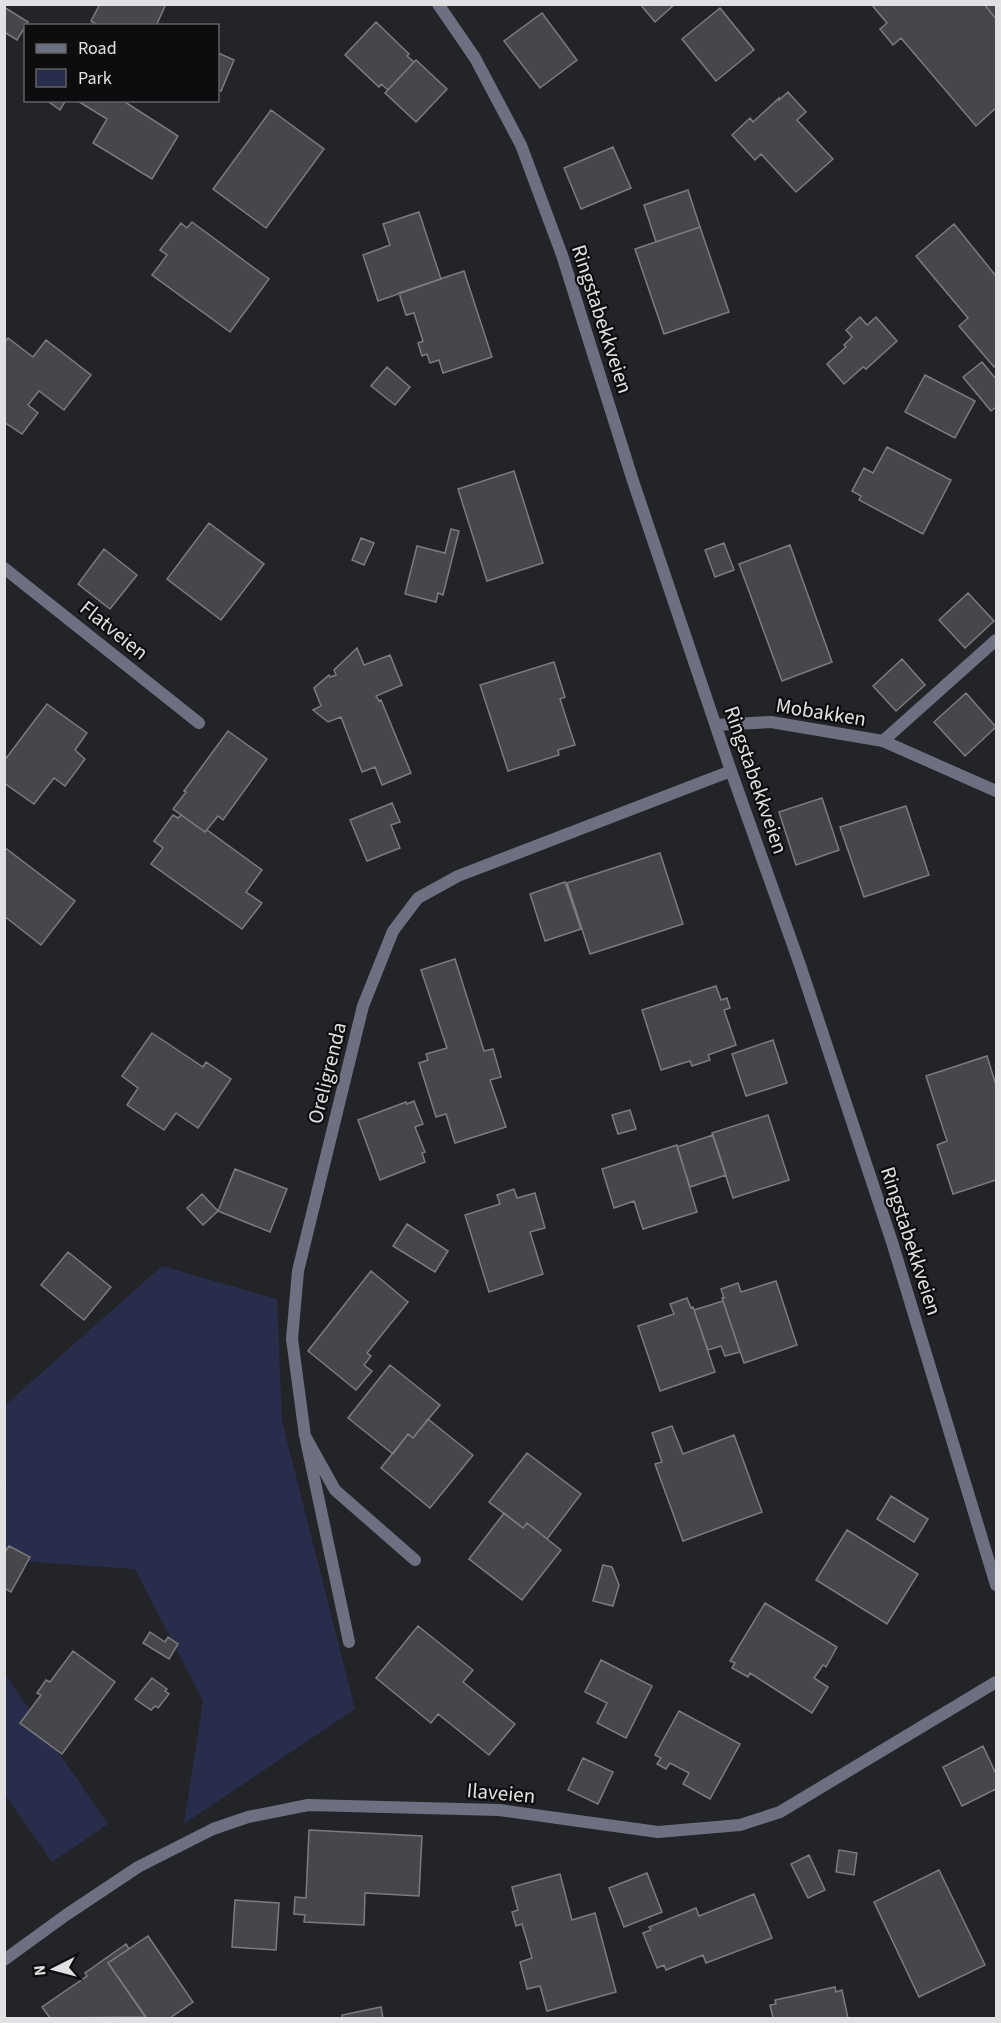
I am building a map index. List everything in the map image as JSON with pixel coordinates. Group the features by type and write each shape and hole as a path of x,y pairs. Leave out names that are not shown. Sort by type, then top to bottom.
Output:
{"street":[{"name":"Ringstabekkveien","path":"438,4 475,58 521,145 561,255 633,481 731,771 800,965 892,1242 996,1585"},
{"name":"Flatveien","path":"4,568 199,723"},
{"name":"Mobakken","path":"884,741 996,640"},
{"name":"Mobakken","path":"716,725 771,722 884,741 996,791"},
{"name":"Oreligrenda","path":"415,1560 335,1490 305,1436 292,1339 298,1271 363,1006 393,931 418,898 458,876 731,771"},
{"path":"305,1436 349,1642"},
{"name":"Ilaveien","path":"4,1960 138,1867 213,1829 248,1817 308,1805 498,1810 658,1832 740,1826 780,1812 996,1682"}],"green space":[{"path":"162,1266 277,1299 282,1421 355,1709 184,1824 203,1701 135,1569 5,1560 4,1490 7,1487 4,1483 4,1406"},
{"path":"4,1673 108,1824 52,1862 5,1795"}],"building":[{"path":"100,4 166,4 157,24 96,24 91,21"},
{"path":"640,4 675,4 655,22"},
{"path":"871,4 984,4 996,19 996,108 976,126 901,38 893,45 880,29 887,23"},
{"path":"984,4 996,4 996,19"},
{"path":"4,7 28,22 24,24 24,29 17,40 4,32"},
{"path":"720,8 754,50 716,81 682,39"},
{"path":"542,13 577,60 540,88 504,41"},
{"path":"376,22 409,54 407,56 414,62 388,90 381,84 379,87 345,55"},
{"path":"219,53 234,60 221,91 219,90"},
{"path":"416,60 447,89 416,122 385,93"},
{"path":"788,92 806,112 797,120 833,159 796,192 761,154 755,160 732,135 750,118 753,122"},
{"path":"49,102 65,102 60,110"},
{"path":"79,102 125,102 178,136 152,179 93,143 107,119"},
{"path":"271,110 324,149 266,228 213,189"},
{"path":"613,147 631,188 581,209 564,168"},
{"path":"688,190 700,227 656,242 644,205"},
{"path":"419,212 441,279 378,301 363,255 390,245 383,224"},
{"path":"192,222 269,279 230,332 152,275 167,255 160,250 181,223 187,228"},
{"path":"954,224 996,276 996,365 994,367 959,326 968,318 916,256"},
{"path":"700,227 729,312 664,334 635,249"},
{"path":"464,271 492,357 443,373 439,360 430,363 427,354 422,356 418,343 423,341 414,313 406,315 399,293"},
{"path":"860,317 867,325 876,317 897,341 866,369 863,367 844,384 827,364 846,347 844,345 852,337 846,330"},
{"path":"8,338 33,357 46,340 91,375 64,410 39,391 28,405 38,413 22,434 4,422 4,343"},
{"path":"982,362 996,379 996,407 991,411 963,377"},
{"path":"387,367 410,387 395,405 371,386"},
{"path":"925,375 975,401 955,438 905,412"},
{"path":"887,447 951,480 923,534 859,500 861,496 852,491 864,468 873,473"},
{"path":"514,471 543,563 487,581 458,489"},
{"path":"209,523 264,564 221,620 167,579"},
{"path":"451,529 459,531 443,595 438,593 436,602 405,594 417,546 445,553"},
{"path":"361,538 374,543 364,565 352,560"},
{"path":"724,543 734,570 715,577 705,550"},
{"path":"790,545 832,662 782,681 739,564"},
{"path":"104,549 137,575 110,609 78,584"},
{"path":"968,593 994,621 965,648 939,620"},
{"path":"357,648 364,665 390,655 402,685 376,696 379,701 381,700 411,773 382,785 375,767 362,772 341,717 328,722 313,710 321,706 314,688 329,675 330,677 336,675 334,670"},
{"path":"902,659 925,685 896,711 873,686"},
{"path":"554,662 565,697 560,699 575,745 558,750 559,755 508,771 480,685"},
{"path":"966,693 996,727 965,756 934,722"},
{"path":"47,704 87,733 75,750 85,759 65,786 54,778 34,804 4,783 4,761"},
{"path":"228,731 267,759 223,820 218,816 205,832 173,809"},
{"path":"822,798 839,850 796,865 779,812"},
{"path":"392,803 400,822 391,825 400,848 367,861 350,820"},
{"path":"906,806 929,875 864,897 840,827"},
{"path":"173,815 178,818 181,815 205,832 207,830 262,870 246,892 262,903 242,929 151,864 163,848 154,841"},
{"path":"4,847 75,901 41,945 4,916"},
{"path":"660,853 683,924 590,954 567,883"},
{"path":"565,882 581,929 545,941 530,894"},
{"path":"455,959 484,1051 493,1049 501,1077 490,1080 506,1127 455,1143 446,1114 436,1117 419,1063 428,1060 426,1054 447,1048 421,970"},
{"path":"716,986 721,1000 727,998 730,1008 724,1010 736,1045 708,1055 710,1060 692,1066 690,1061 661,1070 642,1010"},
{"path":"152,1033 203,1067 206,1062 231,1079 198,1128 176,1113 164,1130 127,1105 138,1088 122,1076"},
{"path":"773,1040 787,1083 746,1096 732,1054"},
{"path":"987,1056 996,1085 996,1180 953,1194 937,1145 947,1141 926,1076"},
{"path":"414,1101 423,1124 415,1127 425,1152 422,1153 425,1162 380,1180 358,1120"},
{"path":"630,1110 636,1129 618,1134 612,1115"},
{"path":"768,1115 789,1180 733,1198 712,1133"},
{"path":"713,1135 726,1175 690,1187 677,1147"},
{"path":"677,1145 697,1212 643,1229 634,1201 614,1208 602,1169"},
{"path":"235,1169 287,1189 270,1232 218,1211"},
{"path":"514,1189 517,1198 535,1193 545,1228 530,1232 543,1274 489,1292 465,1215 500,1204 497,1195"},
{"path":"202,1194 218,1211 203,1225 187,1208"},
{"path":"407,1224 448,1251 435,1272 393,1246"},
{"path":"68,1252 111,1287 84,1320 41,1285"},
{"path":"371,1271 408,1302 367,1353 371,1356 364,1365 372,1371 356,1390 308,1351"},
{"path":"776,1281 797,1345 744,1363 721,1289 738,1283 741,1292"},
{"path":"687,1298 691,1308 693,1307 715,1372 660,1391 638,1326 674,1314 670,1304"},
{"path":"723,1301 740,1352 725,1356 721,1346 708,1350 694,1310"},
{"path":"390,1365 440,1405 413,1438 408,1434 393,1454 348,1418"},
{"path":"428,1419 473,1455 430,1508 381,1468 408,1434 413,1438"},
{"path":"672,1426 683,1454 734,1435 762,1512 683,1541 655,1464 662,1462 652,1433"},
{"path":"527,1453 581,1494 547,1539 527,1523 523,1528 489,1502"},
{"path":"891,1496 928,1519 914,1542 877,1519"},
{"path":"504,1513 523,1528 527,1523 561,1550 522,1600 469,1559"},
{"path":"847,1530 918,1574 887,1624 816,1580"},
{"path":"9,1546 30,1557 11,1592 4,1588 4,1553"},
{"path":"603,1565 612,1567 619,1585 613,1606 593,1601"},
{"path":"765,1603 837,1647 826,1667 823,1665 814,1678 828,1687 812,1713 750,1673 748,1677 732,1668 735,1663 730,1661"},
{"path":"418,1626 473,1670 463,1682 515,1724 489,1755 438,1714 431,1723 376,1678"},
{"path":"150,1632 165,1642 168,1637 178,1644 169,1659 143,1643"},
{"path":"73,1651 115,1682 62,1754 20,1723 41,1695 37,1693 46,1680 50,1682"},
{"path":"601,1660 652,1686 626,1738 597,1723 607,1703 585,1692"},
{"path":"152,1678 167,1689 165,1691 169,1694 158,1708 155,1706 151,1710 135,1699"},
{"path":"679,1711 740,1744 710,1799 683,1784 689,1773 670,1763 666,1769 657,1764 661,1758 655,1755"},
{"path":"983,1746 996,1774 996,1789 962,1806 943,1767"},
{"path":"583,1758 613,1772 598,1804 568,1790"},
{"path":"309,1830 422,1836 419,1896 365,1893 364,1925 304,1922 305,1915 294,1914 295,1897 306,1898"},
{"path":"839,1850 857,1853 854,1875 836,1872"},
{"path":"809,1855 825,1890 808,1898 791,1864"},
{"path":"939,1870 985,1965 919,1997 874,1902"},
{"path":"647,1873 662,1912 624,1927 609,1888"},
{"path":"560,1874 572,1920 595,1913 616,1992 547,2011 540,1986 527,1989 520,1962 532,1958 522,1924 516,1926 512,1912 518,1910 512,1887"},
{"path":"754,1894 772,1938 706,1963 703,1955 666,1970 664,1965 657,1968 643,1933 651,1930 649,1927 696,1908 699,1916"},
{"path":"235,1900 279,1903 276,1950 232,1947"},
{"path":"148,1936 193,2002 170,2018 146,2018 108,1963"},
{"path":"126,1944 129,1949 108,1963 146,2017 50,2018 42,2007 87,1976 85,1973"},
{"path":"835,1987 836,1992 842,1990 848,2018 773,2018 770,2005 776,2004 775,2000"},
{"path":"381,2007 383,2018 342,2018 342,2015"}]}
